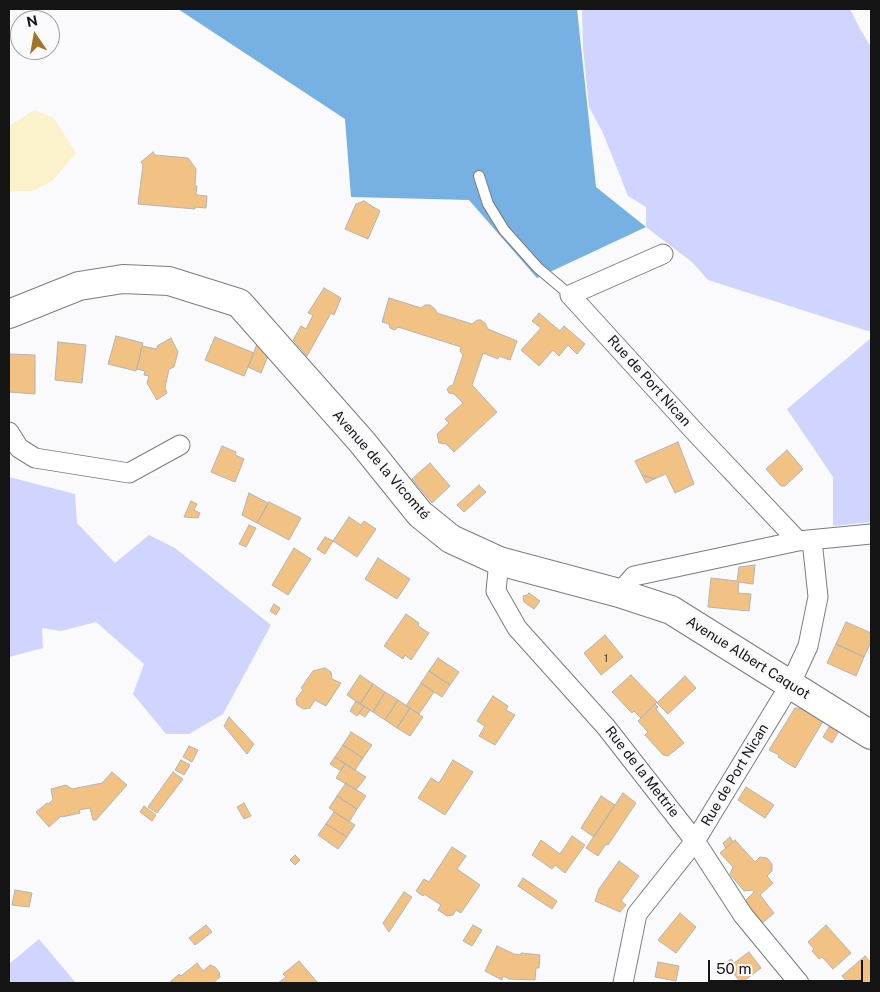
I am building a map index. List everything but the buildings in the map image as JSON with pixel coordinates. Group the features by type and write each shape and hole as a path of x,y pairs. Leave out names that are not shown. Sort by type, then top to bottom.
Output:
{"main road":[{"name":"Avenue de la Vicomté","path":"9,314 79,286 123,279 169,281 239,304 362,442 420,514 451,540 499,561 619,593"},
{"name":"Avenue Albert Caquot","path":"619,593 671,610 871,735"}],"street":[{"path":"570,295 663,254"},
{"name":"Rue de Port Nican","path":"570,295 695,432 805,541 818,597 808,646 790,685 695,841 637,914 623,983"},
{"path":"9,432 19,448 35,458 129,473 180,444"},
{"path":"619,593 634,576 805,541 871,534"},
{"name":"Rue de la Mettrie","path":"499,561 496,590 517,628 606,727 695,841 744,916 798,983"}],"lane":[{"path":"479,176 488,204 504,230 538,268 570,295"}],"shaded area":[{"path":"178,9 577,9 596,187 646,227 537,278 469,200 351,197 345,119"},
{"path":"582,9 850,9 871,47 871,332 708,280 692,262 646,227 646,207 628,196 603,133 589,107 583,48"},
{"path":"871,338 871,522 833,526 833,477 787,409"},
{"path":"9,477 75,494 77,523 115,563 149,535 175,548 271,625 223,714 189,734 166,734 133,694 144,664 96,622 61,631 42,628 43,648 9,657"},
{"path":"39,939 76,983 9,983 9,964"}],"sand":[{"path":"34,110 54,118 76,153 52,181 33,191 9,191 9,126"}]}
